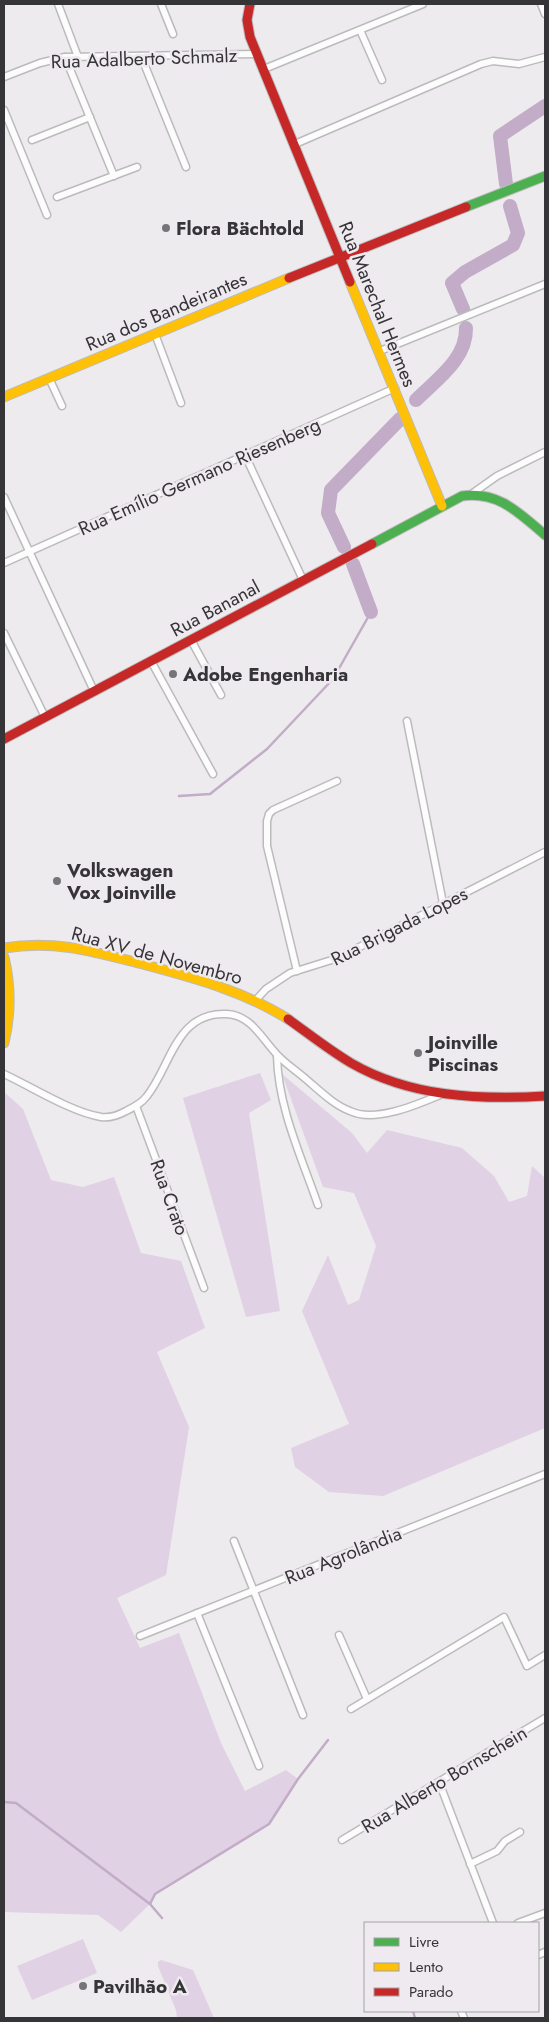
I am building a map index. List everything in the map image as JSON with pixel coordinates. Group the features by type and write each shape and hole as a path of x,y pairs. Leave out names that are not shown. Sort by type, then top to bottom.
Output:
{"street":[{"path":"58,4 78,57"},
{"path":"161,4 173,34"},
{"name":"Rua Marechal Hermes","path":"250,4 247,20 248,29 442,506"},
{"name":"Rua Adalberto Schmalz","path":"264,69 423,4"},
{"path":"542,4 545,14"},
{"path":"360,30 382,80"},
{"name":"Rua Adalberto Schmalz","path":"4,77 40,63 64,58 258,54"},
{"path":"141,56 186,167"},
{"path":"295,144 481,64 493,61 519,64 545,57"},
{"path":"64,58 114,176"},
{"path":"4,110 47,215"},
{"path":"32,140 90,118"},
{"path":"58,198 137,166"},
{"name":"Rua dos Bandeirantes","path":"4,397 341,256 545,176"},
{"path":"380,351 545,284"},
{"path":"155,334 181,403"},
{"path":"49,378 62,406"},
{"name":"Rua Emílio Germano Riesenberg","path":"4,563 395,388"},
{"path":"473,494 497,476 545,452"},
{"path":"245,455 303,580"},
{"path":"442,506 456,498 473,494 485,494 497,498 545,535"},
{"path":"4,497 94,691"},
{"name":"Rua Bananal","path":"4,740 442,506"},
{"path":"4,633 45,717"},
{"path":"191,640 221,695"},
{"path":"151,661 213,774"},
{"path":"407,721 444,904"},
{"path":"297,971 268,846 266,821 273,810 337,781"},
{"name":"Rua Brigada Lopes","path":"255,1001 278,980 297,971 338,958 545,852"},
{"name":"Rua XV de Novembro","path":"4,948 36,944 69,946 212,984 277,1012 323,1046 355,1066 395,1083 442,1094 492,1099 545,1096"},
{"path":"4,957 8,976 10,1004 4,1043"},
{"path":"4,1074 73,1108 100,1116 115,1116 136,1106 146,1097 152,1089 174,1044 191,1026 202,1019 225,1014 235,1015 245,1020 254,1027 277,1056 337,1104 359,1115 368,1116 385,1113 421,1103 442,1094"},
{"path":"277,1056 277,1078 282,1100 318,1204"},
{"name":"Rua Crato","path":"136,1106 204,1288"},
{"name":"Rua Agrolândia","path":"140,1636 545,1474"},
{"path":"234,1541 303,1715"},
{"path":"197,1613 259,1766"},
{"path":"352,1709 504,1617 527,1666 545,1655"},
{"path":"339,1635 367,1699"},
{"name":"Rua Alberto Bornschein","path":"342,1840 545,1718"},
{"path":"439,1782 493,1922"},
{"path":"470,1864 497,1851 505,1841 520,1832"},
{"path":"520,1922 545,1912"}],"shaded area":[{"path":"260,1073 271,1100 249,1113 280,1311 246,1317 183,1098"},
{"path":"282,1074 352,1133 367,1153 387,1130 462,1148 494,1176 509,1202 527,1196 532,1166 545,1178 545,1428 383,1496 329,1492 295,1467 291,1448 349,1424 302,1311 328,1255 348,1305 359,1300 376,1246 354,1193 323,1187"},
{"path":"4,1092 23,1109 51,1180 83,1187 114,1177 141,1253 181,1261 205,1328 157,1352 189,1427 166,1575 117,1598 140,1648 179,1633 221,1743 245,1791 286,1770 298,1779 269,1824 155,1894 150,1904 121,1932 98,1915 4,1912"},
{"path":"83,1939 97,1973 32,2000 17,1966"},
{"path":"161,1960 193,1970 214,2018 177,2018 176,2010 158,1966 158,1962"}],"waterway":[{"path":"506,184 500,136 545,106"},
{"path":"463,309 452,283 465,272 513,245 518,233 510,206"},
{"path":"416,400 441,377 456,359 465,339 466,328"},
{"path":"344,547 328,513 331,490 400,419"},
{"path":"353,564 371,612"},
{"path":"179,796 210,794 267,749 333,679 371,612"},
{"path":"150,1904 155,1894 269,1824 298,1779 328,1740"},
{"path":"4,1802 16,1803 150,1904 162,1918"},
{"path":"413,2012 415,2018"}],"traffic: fast":[{"path":"466,207 545,176"},
{"path":"372,544 462,496 475,495 498,500 508,505 545,535"}],"traffic: slow":[{"path":"4,397 289,278"},
{"path":"350,282 442,506"},
{"path":"4,948 42,945 60,946 113,956 221,987 255,1001 288,1019"},
{"path":"4,957 9,1000 4,1043"}],"traffic: jam":[{"path":"250,4 247,20 250,37 350,282"},
{"path":"289,278 466,207"},
{"path":"4,739 372,544"},
{"path":"288,1019 351,1063 397,1083 445,1094 495,1097 545,1096"}],"place":[{"name":"Flora Bächtold","path":"166,228"},
{"name":"Adobe Engenharia","path":"173,674"},
{"name":"Volkswagen Vox Joinville","path":"57,881"},
{"name":"Joinville Piscinas","path":"418,1053"},
{"name":"Pavilhão A","path":"83,1986"}]}
